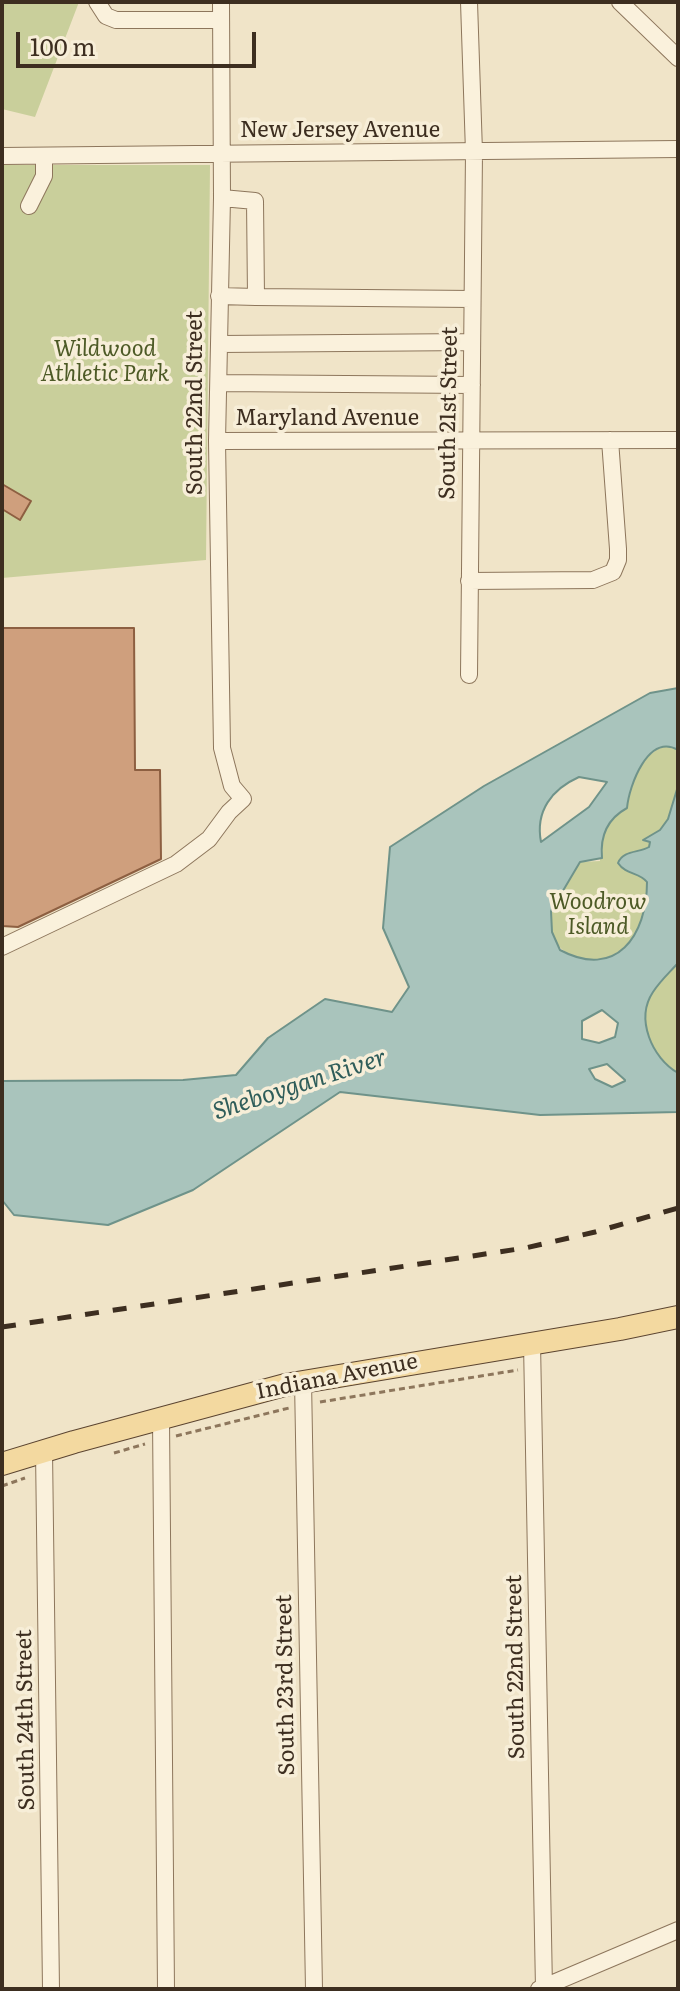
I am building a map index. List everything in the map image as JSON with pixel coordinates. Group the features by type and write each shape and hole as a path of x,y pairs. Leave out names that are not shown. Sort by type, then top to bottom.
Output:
{"main road":[{"name":"Indiana Avenue","path":"2,1464 44,1451 162,1429 303,1381 678,1317"}],"street":[{"path":"97,2 106,16 116,20 221,20"},
{"name":"South 22nd Street","path":"2,947 176,864 209,839 243,799 232,786 222,748 217,441 222,198 221,2"},
{"name":"South 21st Street","path":"469,2 474,152 469,675"},
{"path":"620,2 678,58"},
{"name":"New Jersey Avenue","path":"2,156 678,149"},
{"path":"29,206 44,176 44,156"},
{"path":"222,198 255,201 256,297"},
{"path":"219,296 472,299"},
{"path":"220,344 472,342"},
{"path":"219,383 472,385"},
{"path":"469,581 593,580 613,572 618,549 610,440"},
{"name":"Maryland Avenue","path":"217,441 678,440"},
{"name":"South 22nd Street","path":"532,1343 542,1988"},
{"name":"South 23rd Street","path":"303,1381 314,1989"},
{"path":"162,1429 166,1989"},
{"name":"South 24th Street","path":"44,1451 51,1989"},
{"path":"542,1988 678,1930"}],"path":[{"path":"114,1453 162,1429 533,1368"},
{"path":"2,1486 32,1476"}],"green space":[{"path":"2,2 79,2 35,117 2,109"},
{"name":"Wildwood Athletic Park","path":"2,165 210,165 206,560 2,578"},
{"name":"Woodrow Island","path":"670,745 678,750 676,792 671,814 660,830 644,840 650,842 649,847 628,872 642,875 647,882 642,917 630,942 612,955 593,960 574,956 559,946 550,930 551,910 580,862 600,861 606,830 614,818 627,808 639,769 652,753"},
{"path":"678,963 678,1073 654,1048 646,1026 646,1014 653,992"}],"water":[{"name":"Sheboygan River","path":"678,688 678,750 667,747 658,749 642,764 627,808 606,829 602,858 580,862 551,911 552,932 560,950 580,958 597,960 612,956 624,948 641,920 647,882 618,863 627,854 649,847 650,842 643,840 660,830 668,819 678,786 678,963 653,992 648,1003 646,1026 654,1048 678,1073 678,1112 540,1115 340,1092 193,1190 108,1225 14,1215 2,1200 2,1081 183,1080 236,1075 268,1038 325,999 392,1012 409,987 383,928 390,847 484,786 650,693","holes":["579,777 607,782 589,807 541,842 541,820 548,802 561,788","602,1010 618,1023 615,1037 599,1043 582,1039 582,1021","607,1064 625,1081 612,1087 595,1079 589,1069"]}],"building":[{"path":"2,484 31,501 20,520 2,509"},
{"path":"2,628 134,628 135,770 160,770 161,859 18,927 2,926"}],"railway":[{"path":"2,1327 525,1248 678,1208"}]}
